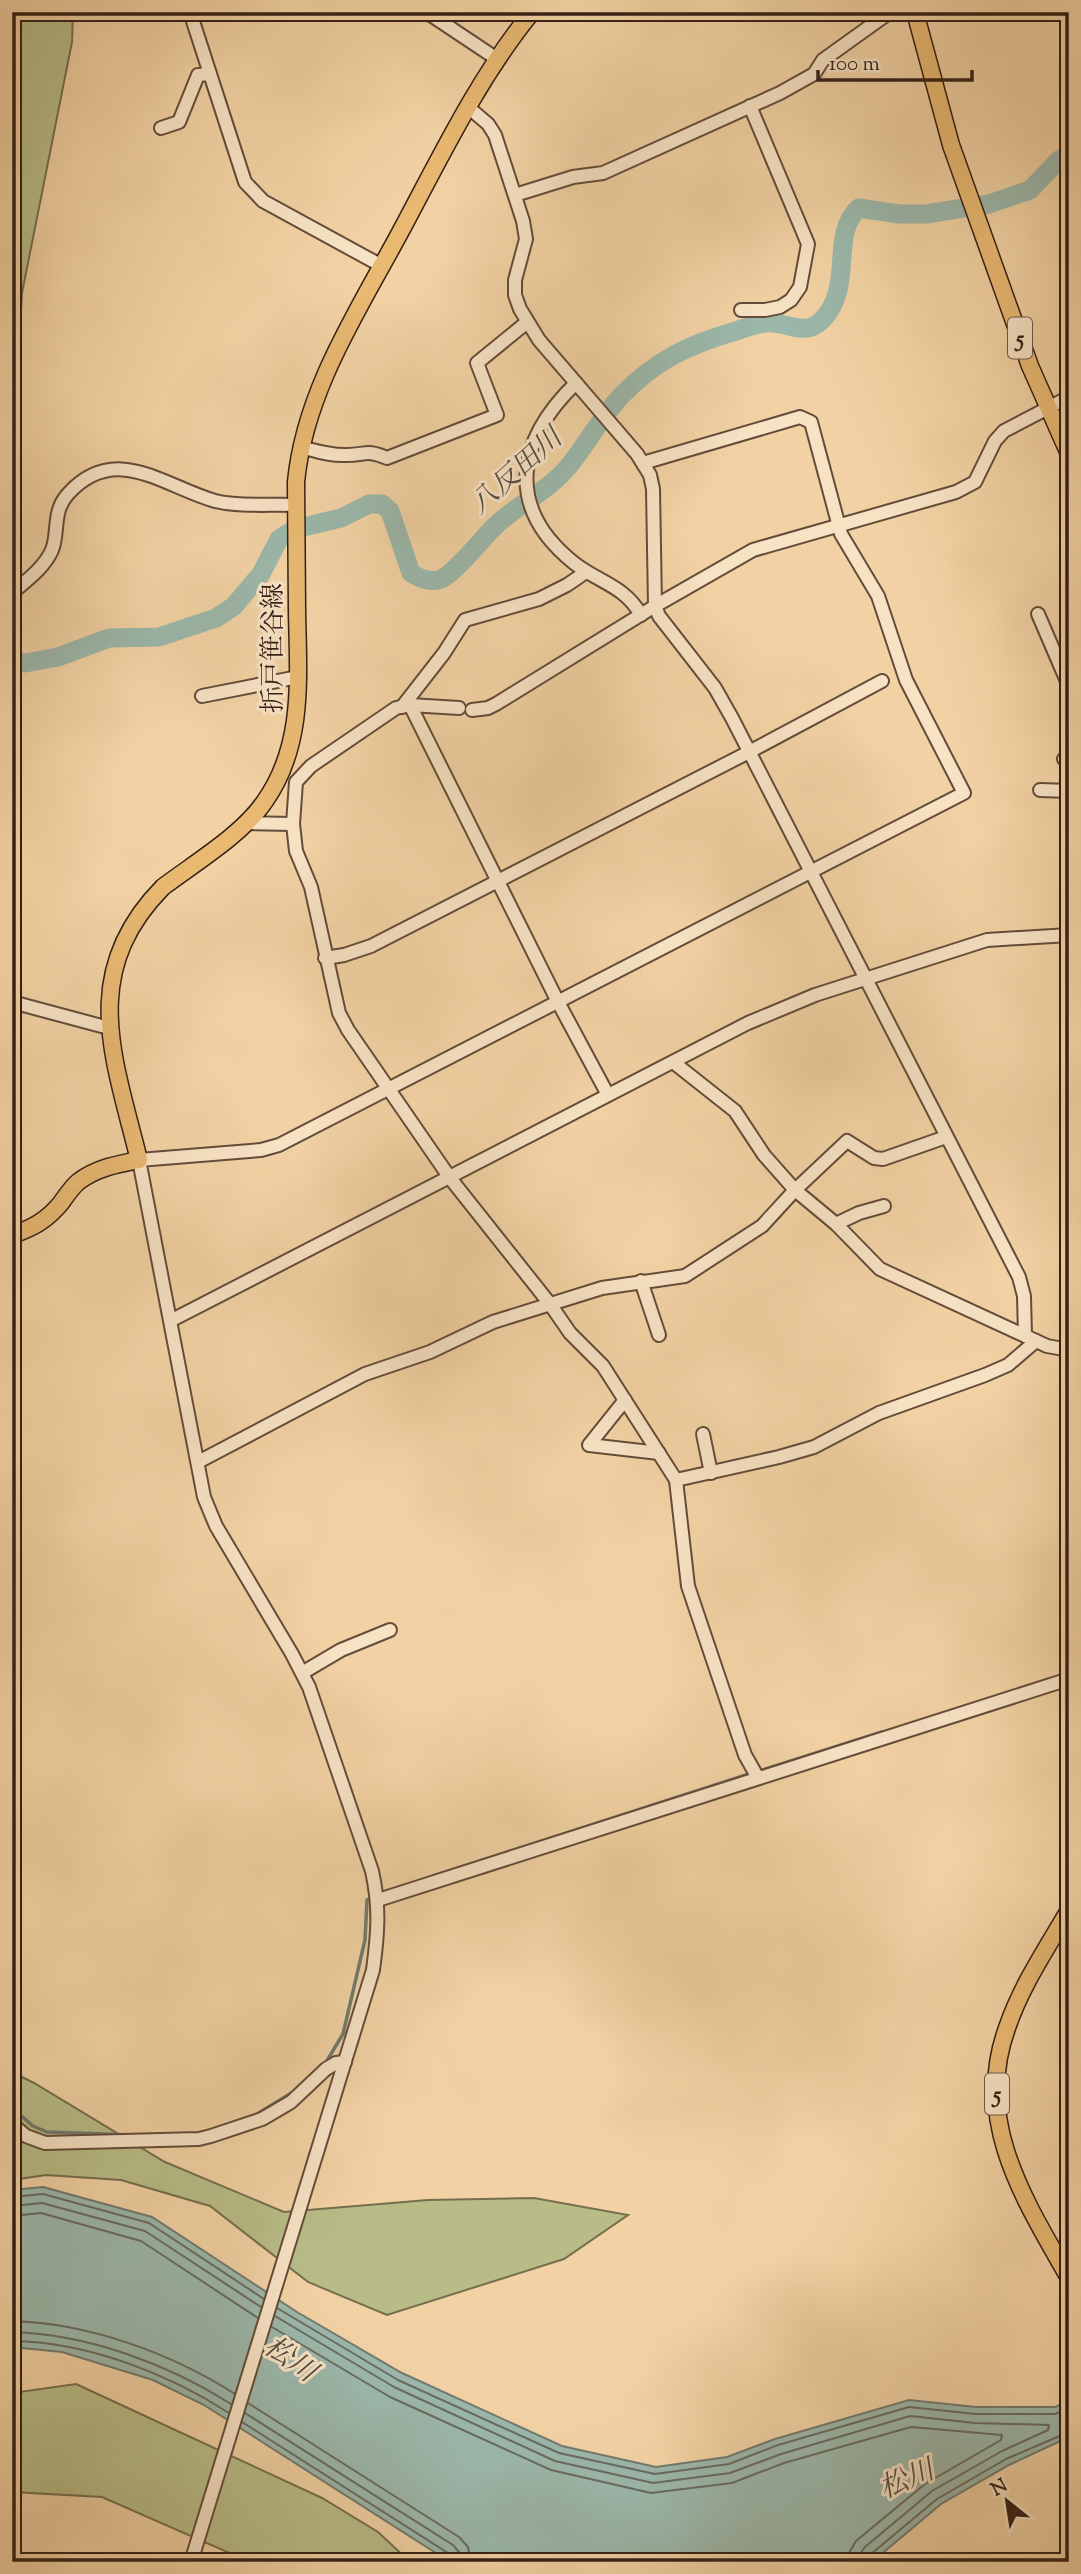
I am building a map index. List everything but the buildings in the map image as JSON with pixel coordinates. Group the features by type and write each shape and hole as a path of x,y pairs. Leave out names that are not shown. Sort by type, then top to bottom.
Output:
{"main road":[{"name":"折戸笹谷線","path":"139,1160 111,1049 108,1015 114,964 135,917 163,887 247,822 265,802 283,769 295,728 298,677 296,482 300,447 320,384 468,107 497,59 532,12"},
{"name":"5","path":"915,12 951,145 1047,408 1069,454"},
{"path":"12,1235 47,1220 77,1183 86,1177 114,1165 139,1160"},
{"name":"5","path":"1069,1910 1025,1988 1008,2025 999,2063 996,2099 1002,2141 1013,2175 1069,2278"}],"street":[{"path":"190,12 241,173 252,191 263,201 382,266"},
{"path":"515,195 573,177 603,173 750,106 814,74 823,60 890,12"},
{"path":"431,15 497,59"},
{"path":"161,128 179,122 198,75 209,74"},
{"path":"741,310 780,307 791,300 800,287 808,244 750,106"},
{"path":"468,107 488,124 495,135 523,221 526,239 515,280 515,295 526,323 604,415 650,475 653,489 655,606 659,617 715,688 866,978 1021,1281 1031,1338"},
{"path":"300,447 325,454 348,456 371,451 387,458 496,415 477,363 526,323"},
{"path":"576,383 556,402 533,440 528,495 530,510 550,540 586,572 619,588 630,598 641,615"},
{"path":"758,1778 745,1755 688,1586 677,1480 603,1366 570,1334 550,1304 450,1178 339,1013 311,887 296,851 293,824 296,782 311,766 396,708 406,706 465,709 488,708 496,704 655,606 753,550 956,492 971,485 978,478 991,449 1004,431 1069,397"},
{"path":"191,2562 373,1970 379,1927 379,1900 372,1871 309,1687 216,1526 204,1497 172,1320 139,1160 261,1150 279,1145 964,793 906,680 878,596 838,526 813,428 806,418 800,417 643,463"},
{"path":"12,593 42,567 53,548 59,508 65,496 77,485 111,468 145,473 218,501 296,505"},
{"path":"406,706 466,620 539,599 586,572"},
{"path":"1038,614 1069,686"},
{"path":"202,696 298,677"},
{"path":"326,958 371,946 882,681"},
{"path":"406,706 608,1095"},
{"path":"283,769 296,782"},
{"path":"1040,790 1069,790"},
{"path":"247,822 293,824"},
{"path":"172,1320 748,1023 815,995 987,940 1069,935"},
{"path":"12,1002 109,1028"},
{"path":"673,1062 735,1111 764,1155 795,1190 836,1224 888,1275 1047,1346 1069,1350"},
{"path":"198,1462 365,1374 430,1352 494,1322 602,1288 685,1276 762,1226 795,1190 847,1141 874,1158 883,1159 946,1137"},
{"path":"836,1224 859,1213 884,1206"},
{"path":"641,1281 660,1335"},
{"path":"677,1480 814,1447 879,1413 985,1375 1007,1364 1031,1338"},
{"path":"625,1400 589,1445 659,1453"},
{"path":"703,1434 711,1473"},
{"path":"302,1673 350,1645 390,1630"},
{"path":"379,1900 1069,1679"},
{"path":"12,2124 26,2136 45,2143 199,2139 262,2119 291,2102 326,2069 335,2063 345,2062"}],"green space":[{"path":"12,12 73,12 72,42 22,293 18,365 12,377"},
{"path":"12,2072 165,2162 284,2212 428,2200 534,2198 628,2215 564,2259 387,2315 308,2282 210,2206 121,2180 46,2175 12,2180"},
{"path":"76,2384 322,2498 378,2532 410,2562 250,2562 102,2497 12,2492 12,2393"}],"water":[{"name":"松川","path":"43,2187 152,2217 297,2312 402,2373 562,2446 656,2467 727,2457 775,2439 909,2400 976,2407 1055,2407 1069,2401 1069,2437 1009,2465 941,2504 872,2562 450,2562 204,2405 153,2380 62,2352 12,2347 12,2190"}],"waterway":[{"name":"八反田川","path":"12,660 25,663 58,657 109,638 159,637 216,618 234,606 261,574 279,539 295,529 341,518 369,504 382,504 390,511 411,573 429,580 441,579 460,564 503,519 560,476 622,395 661,363 689,348 755,325 774,323 809,328 822,320 832,307 837,292 845,232 850,219 859,208 899,214 926,214 989,204 1030,190 1059,160 1069,155"},
{"path":"759,1771 882,1732"},
{"path":"433,1876 752,1773"},
{"path":"325,2064 343,2034 365,1940 367,1900 373,1897"},
{"path":"252,2117 293,2092"},
{"path":"12,2108 33,2126 47,2132 132,2135"}]}
